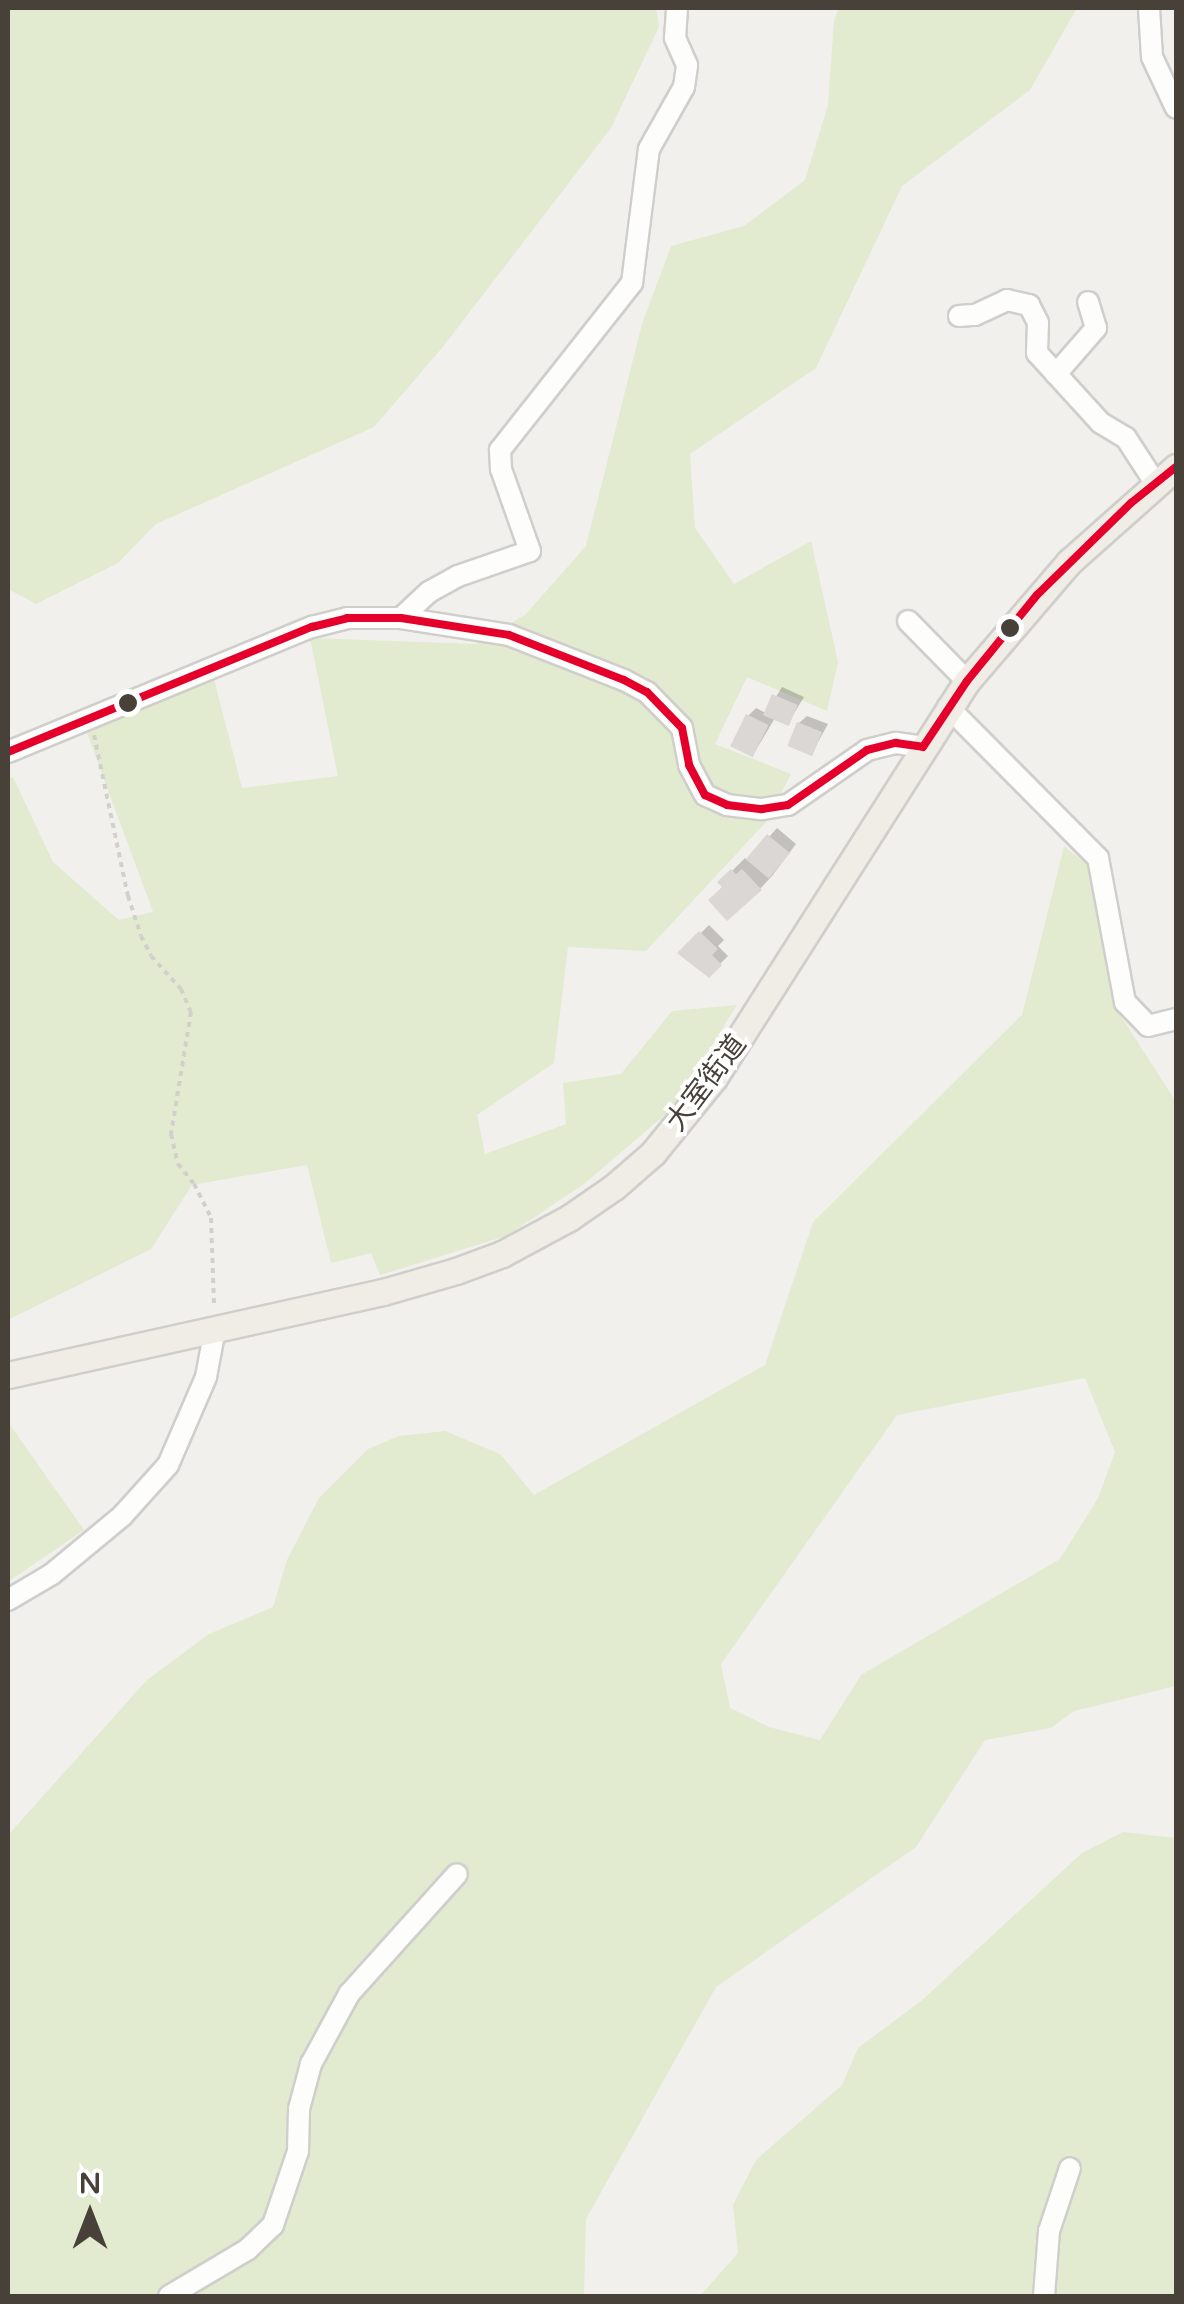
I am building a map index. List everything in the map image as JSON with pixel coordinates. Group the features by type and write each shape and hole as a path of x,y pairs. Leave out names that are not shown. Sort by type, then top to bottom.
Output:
{"main road":[{"name":"大室街道","path":"8,1376 383,1292 502,1254 569,1218 614,1187 653,1152 705,1090 966,681 1068,562 1166,476"}],"street":[{"path":"401,618 429,592 458,576 530,552 501,469 500,450 632,283 648,149 684,87 687,65 675,38 677,8"},
{"path":"1150,8 1152,56 1176,108"},
{"path":"959,316 975,315 1007,300 1029,305 1038,324 1038,354 1101,422 1126,438 1166,476"},
{"path":"1056,374 1096,328 1088,302"},
{"path":"8,752 312,627 347,618 401,618 509,635 647,692 682,728 689,766 705,795 727,805 762,810 788,805 868,750 896,743 922,747"},
{"path":"908,622 966,681"},
{"path":"948,707 1098,858 1125,1002 1148,1026 1176,1019"},
{"path":"8,1600 52,1574 122,1516 168,1465 206,1377 215,1329"},
{"path":"169,2296 248,2249 272,2224 298,2151 299,2109 311,2064 349,1994 456,1874"},
{"path":"1044,2296 1050,2231 1070,2168"}],"path":[{"path":"90,720 128,896 141,936 151,956 181,989 191,1012 171,1134 178,1164 194,1184 211,1218 215,1329"}],"green space":[{"path":"8,8 656,8 659,27 611,128 442,348 374,427 156,524 118,563 36,604 8,589"},
{"path":"839,8 1077,8 1030,90 902,186 816,368 690,454 695,528 734,584 811,541 838,662 827,711 747,677 715,744 791,774 767,821 646,951 568,947 554,1063 477,1115 485,1154 566,1124 563,1083 621,1074 672,1011 737,1005 673,1108 584,1184 506,1236 380,1275 371,1253 331,1263 307,1165 192,1185 151,1249 8,1320 8,778 13,777 53,862 119,920 153,912 87,733 214,679 242,788 338,776 310,638 475,644 525,615 586,546 642,324 671,246 744,226 805,180 828,105 834,20"},
{"path":"1064,846 1091,868 1121,1016 1176,1102 1176,1686 1074,1711 1051,1728 985,1740 916,1847 716,1987 586,2219 584,2296 8,2296 8,1835 147,1680 209,1634 273,1607 287,1560 319,1498 368,1449 399,1436 445,1431 500,1454 534,1495 765,1365 813,1222 1022,1015","holes":["1085,1378 1115,1452 1098,1498 1060,1559 861,1675 820,1740 769,1727 730,1708 721,1664 897,1415"]},
{"path":"8,1422 84,1530 8,1582"},
{"path":"1123,1832 1176,1838 1176,2296 700,2296 738,2253 733,2205 756,2160 842,2085 858,2048 921,2001 1082,1853"}],"building":[{"path":"772,694 798,705 789,726 763,715"},
{"path":"746,714 768,725 753,757 730,746"},
{"path":"797,722 822,732 812,756 787,746"},
{"path":"767,834 790,853 769,879 746,859"},
{"path":"731,869 736,874 742,869 762,890 727,921 708,900 722,887 717,882"},
{"path":"699,931 718,949 712,955 722,965 709,978 677,953"}],"transit line":[{"path":"923,747 967,681 1037,595 1131,503 1176,467"},
{"path":"8,752 312,627 347,618 401,618 509,635 624,680 647,692 682,728 689,765 705,795 727,805 762,809 788,805 867,750 896,743 923,747"}]}
